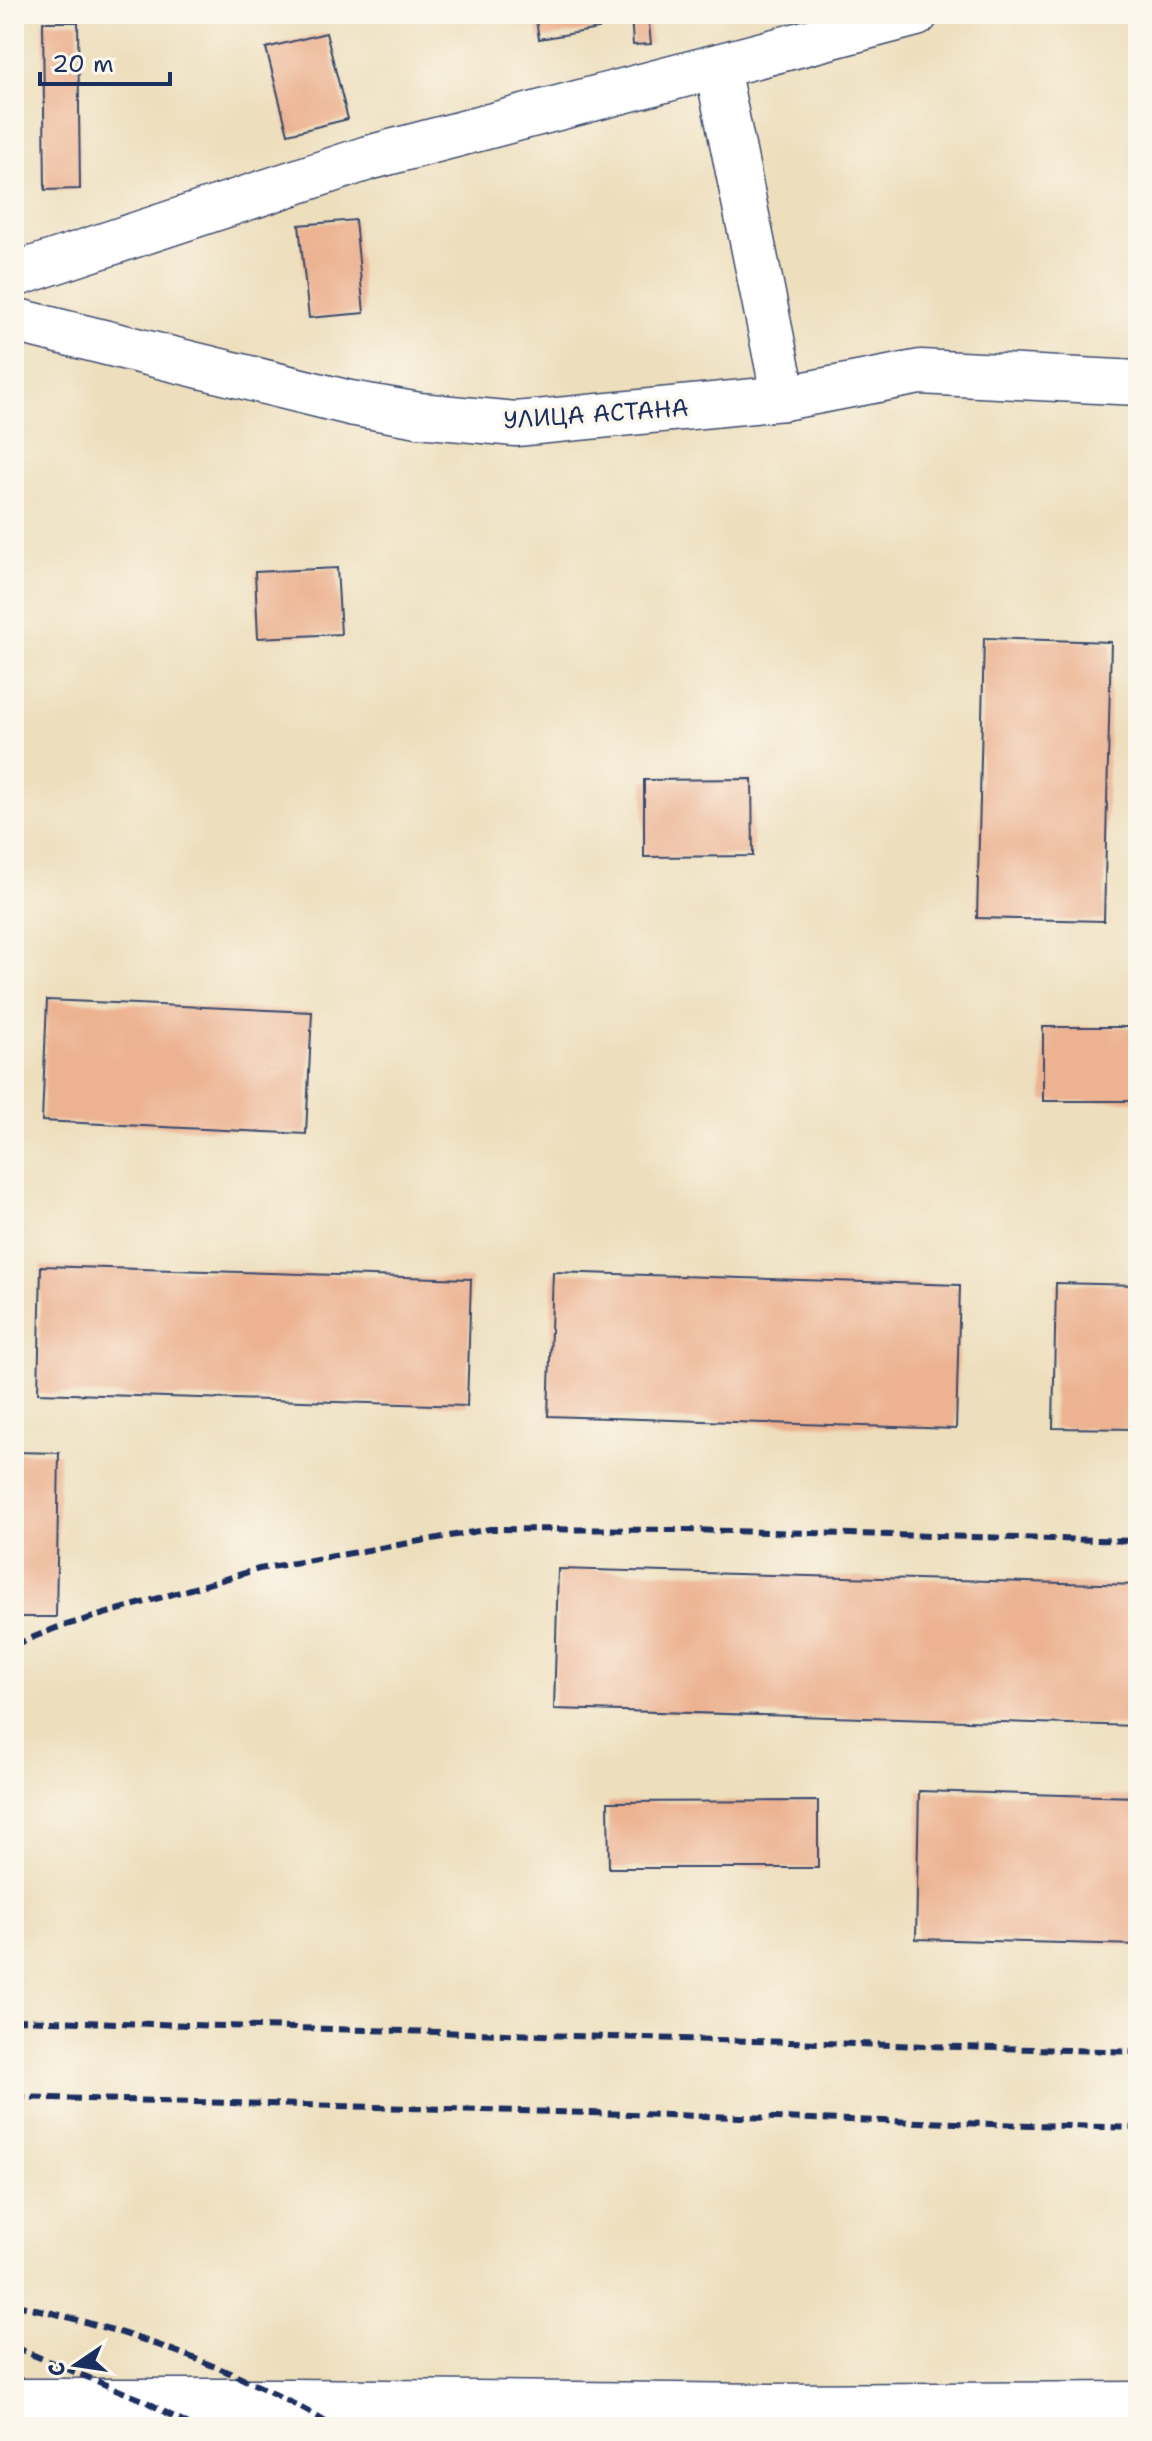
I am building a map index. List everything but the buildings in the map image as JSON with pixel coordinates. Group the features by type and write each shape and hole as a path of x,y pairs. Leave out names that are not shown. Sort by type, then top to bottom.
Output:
{"street":[{"path":"14,275 368,158 916,14"},
{"path":"717,68 784,398"},
{"name":"УЛИЦА АСТАНА","path":"14,320 350,403 433,416 516,424 784,398 920,372 1138,383"},
{"path":"14,2401 885,2416 963,2416 1138,2404"}],"railway":[{"path":"14,1645 56,1628 259,1569 490,1529 686,1530 1138,1541"},
{"path":"14,2020 1138,2052"},
{"path":"14,2097 1138,2128"},
{"path":"14,2305 50,2312 168,2348 253,2383 334,2427"},
{"path":"14,2347 145,2401 192,2427"}]}
